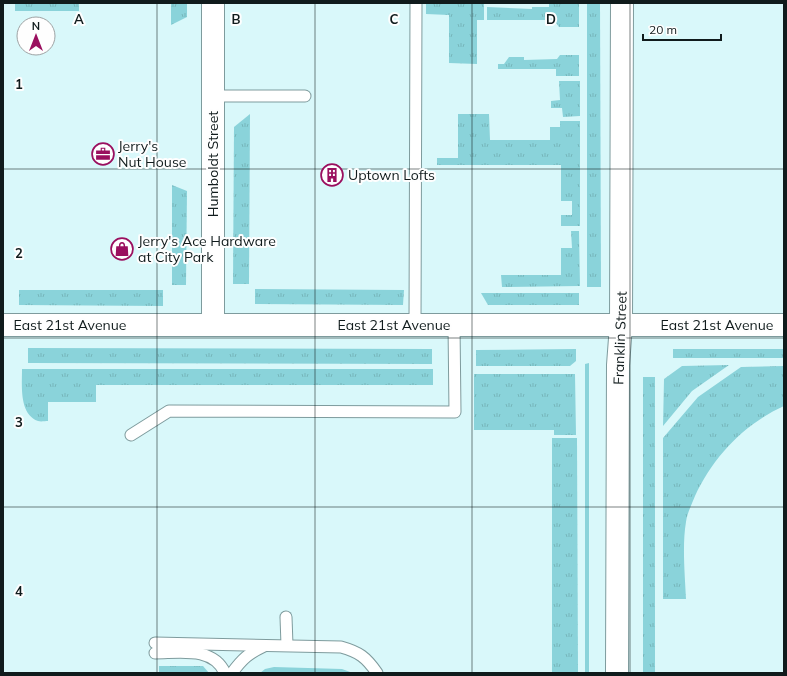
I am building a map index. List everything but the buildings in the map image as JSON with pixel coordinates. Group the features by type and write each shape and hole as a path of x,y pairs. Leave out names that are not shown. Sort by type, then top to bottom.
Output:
{"street":[{"name":"Humboldt Street","path":"213,3 213,325"},
{"name":"Franklin Street","path":"617,673 618,365 621,325 622,3"},
{"name":"East 21st Avenue","path":"3,325 784,325"}],"lane":[{"path":"415,325 416,3"},
{"path":"213,96 305,96"},
{"path":"131,435 168,411 455,412 454,325"},
{"path":"286,617 287,645"},
{"path":"232,673 240,661 252,652 266,645"},
{"path":"225,673 218,662 205,654 155,648 266,645 340,647 355,651 368,660 377,673"}],"green space":[{"path":"15,3 79,3 79,11 15,11"},
{"path":"171,3 187,3 187,17 171,25"},
{"path":"426,3 484,3 484,20 477,20 477,64 449,63 449,15 426,14"},
{"path":"549,3 579,3 579,27 559,27 554,20 487,20 487,7 532,9 532,7 549,7"},
{"path":"587,3 600,3 601,287 587,287"},
{"path":"560,55 579,55 579,76 556,76 556,69 498,69 498,64 504,64 509,57 524,57 524,60 557,59"},
{"path":"559,81 580,81 580,116 563,117 562,108 551,108 551,101 560,100"},
{"path":"250,114 249,284 233,284 234,127"},
{"path":"458,114 489,114 490,140 550,140 550,127 560,127 560,121 580,121 580,226 561,226 561,215 572,215 572,201 561,201 561,165 437,165 437,158 458,158"},
{"path":"172,185 187,191 186,285 172,285"},
{"path":"571,231 579,231 580,286 502,287 501,275 561,275 561,248 572,248"},
{"path":"255,289 404,290 403,305 255,304"},
{"path":"19,290 163,290 163,306 19,305"},
{"path":"481,293 579,293 579,305 488,305"},
{"path":"28,348 432,349 432,364 28,363"},
{"path":"576,349 576,361 570,366 476,366 476,350"},
{"path":"673,349 784,349 784,358 673,358"},
{"path":"589,363 589,673 585,673 585,364"},
{"path":"729,365 692,391 663,426 664,379 682,366"},
{"path":"784,366 784,406 769,413 756,422 731,443 702,482 687,515 684,540 686,599 663,599 663,438 698,397 741,367"},
{"path":"22,369 433,369 433,385 96,385 96,402 48,402 48,421 38,421 27,412 25,406 22,391"},
{"path":"474,374 575,374 576,435 554,435 554,430 474,430"},
{"path":"643,377 655,377 655,673 643,673"},
{"path":"552,438 577,438 578,673 552,673"},
{"path":"159,666 203,666 209,673 159,673"},
{"path":"274,667 342,669 353,673 260,673 265,669"}],"place":[{"name":"Jerry's Nut House","path":"103,154"},
{"name":"Uptown Lofts","path":"332,175"},
{"name":"Jerry's Ace Hardware at City Park","path":"122,249"}]}
